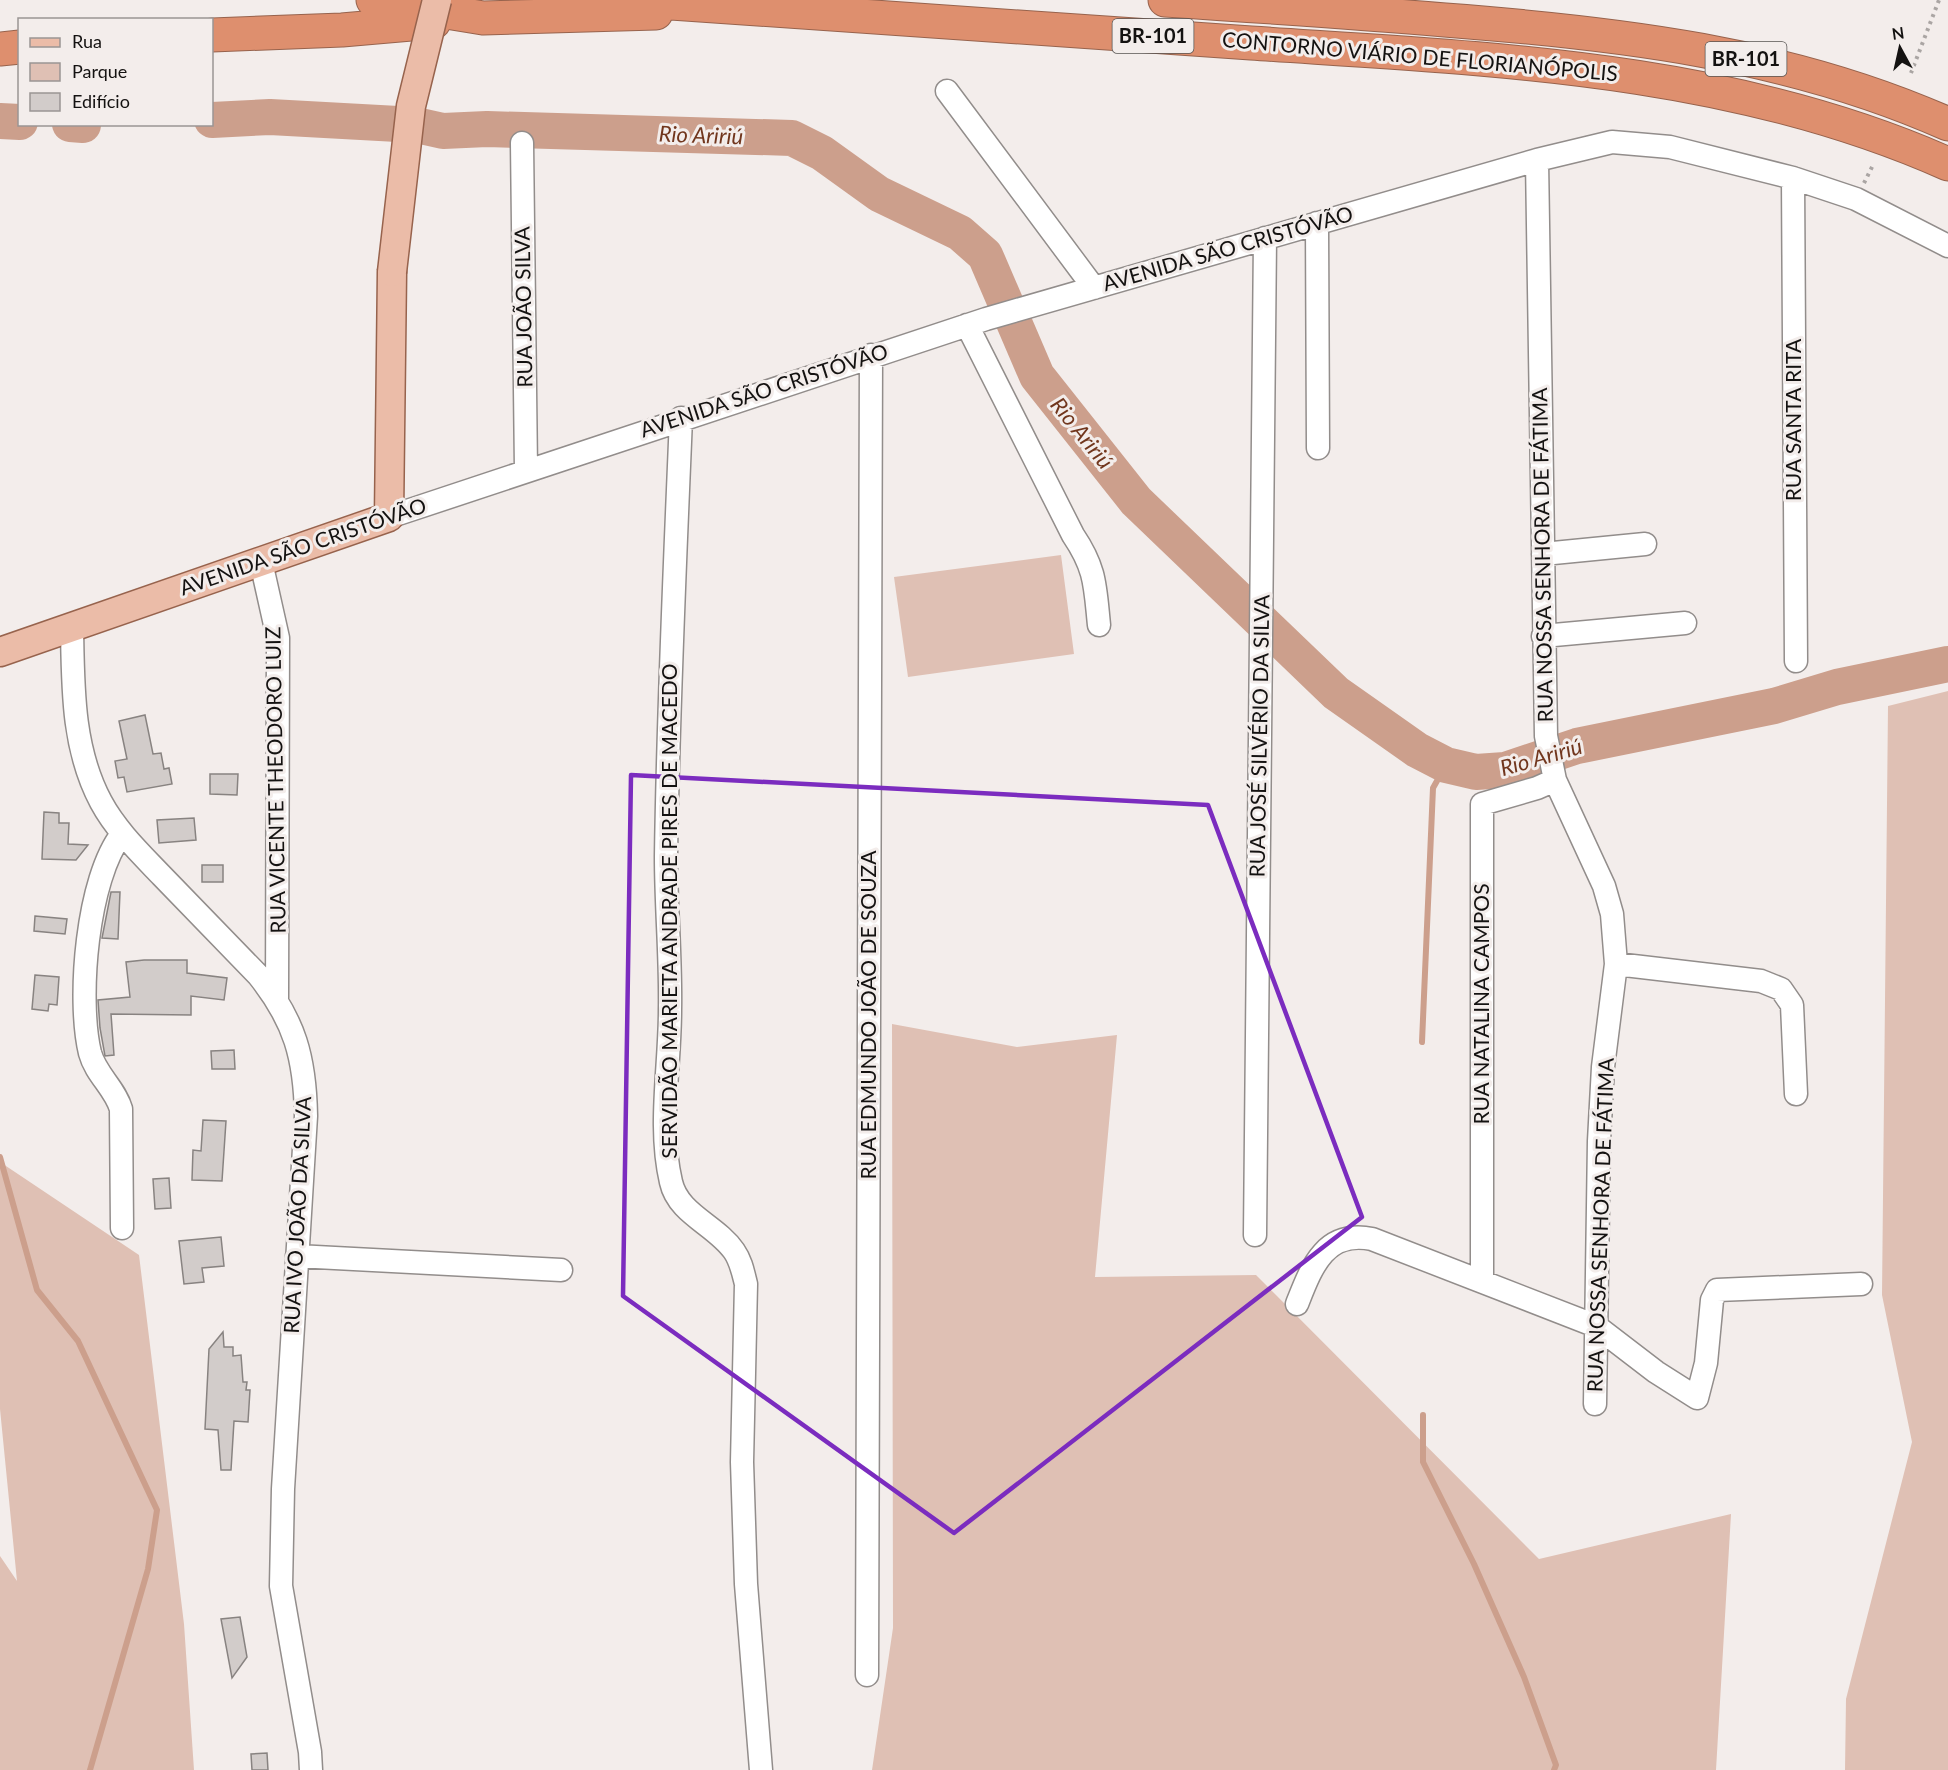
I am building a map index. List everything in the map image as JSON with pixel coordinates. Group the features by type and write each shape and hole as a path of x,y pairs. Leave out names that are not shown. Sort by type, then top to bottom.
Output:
{"highway":[{"name":"BR-101","path":"373,0 483,18 766,10"},
{"name":"CONTORNO VIÁRIO DE FLORIANÓPOLIS","path":"628,0 1376,51 1619,73 1675,82 1780,105 1879,136 1948,164"},
{"name":"CONTORNO VIÁRIO DE FLORIANÓPOLIS","path":"1165,0 1544,27 1647,40 1790,69 1882,98 1948,124"},
{"path":"213,35 342,30 483,18"},
{"path":"0,49 18,47"}],"main road":[{"path":"389,518 392,272 411,106 437,0"},
{"name":"AVENIDA SÃO CRISTÓVÃO","path":"0,652 389,518"}],"street":[{"path":"947,91 1094,288"},
{"name":"AVENIDA SÃO CRISTÓVÃO","path":"389,518 681,418 976,322 1537,160 1612,142 1637,142 1670,147 1793,178 1856,199 1948,246"},
{"name":"RUA JOÃO SILVA","path":"522,143 526,470"},
{"name":"RUA NOSSA SENHORA DE FÁTIMA","path":"1537,160 1546,736 1553,774 1604,886 1612,915 1617,964 1603,1067 1599,1141 1595,1404"},
{"name":"RUA SANTA RITA","path":"1793,178 1796,661"},
{"path":"1317,223 1318,448"},
{"name":"RUA JOSÉ SILVÉRIO DA SILVA","path":"1256,1235 1265,238"},
{"path":"976,322 1073,535 1087,556 1094,573 1099,625"},
{"name":"RUA EDMUNDO JOÃO DE SOUZA","path":"867,1675 871,355"},
{"name":"SERVIDÃO MARIETA ANDRADE PIRES DE MACEDO","path":"681,418 668,719 666,861 670,1010 665,1107 667,1148 675,1194 682,1205 733,1249 742,1264 746,1284 742,1462 746,1584 762,1770"},
{"path":"1543,554 1646,544"},
{"name":"RUA VICENTE THEODORO LUIZ","path":"261,562 278,638 278,1000"},
{"path":"1543,636 1684,623"},
{"name":"RUA IVO JOÃO DA SILVA","path":"72,627 73,692 82,753 101,802 122,834 258,975 278,1000 298,1046 305,1080 306,1116 283,1489 281,1586 310,1752 311,1770"},
{"name":"RUA NATALINA CAMPOS","path":"1482,1281 1482,804 1519,794 1553,774"},
{"path":"122,834 110,850 95,895 84,1015 90,1055 97,1072 117,1096 121,1109 122,1228"},
{"path":"1617,964 1761,981 1781,988 1792,1005 1796,1094"},
{"path":"1297,1304 1317,1261 1334,1242 1346,1238 1372,1239 1596,1326 1656,1372 1697,1398 1706,1363 1712,1300 1717,1290 1861,1284"},
{"path":"297,1256 561,1270"}],"path":[{"path":"1911,73 1939,0"}],"highlighted area":[{"path":"631,775 1208,805 1362,1217 954,1533 623,1296"}],"green space":[{"path":"1061,555 1074,654 908,677 894,577"},
{"path":"1948,691 1948,1770 1845,1770 1846,1699 1912,1442 1882,1295 1888,706"},
{"path":"892,1024 1017,1047 1117,1035 1095,1277 1256,1275 1539,1559 1731,1514 1716,1770 872,1770 893,1628"},
{"path":"0,1162 139,1255 184,1624 194,1770 0,1770 0,1556 17,1581 0,1409"}],"building":[{"path":"145,715 153,754 161,753 164,769 169,768 172,784 127,792 124,777 118,778 115,761 127,759 119,721"},
{"path":"210,774 238,774 237,795 210,794"},
{"path":"44,812 59,813 59,823 69,823 68,844 88,845 76,860 42,859"},
{"path":"194,818 196,840 159,843 157,820"},
{"path":"202,865 223,865 223,882 202,882"},
{"path":"111,892 120,892 118,939 102,938"},
{"path":"35,916 67,919 65,934 34,931"},
{"path":"187,960 187,973 227,978 224,1000 191,996 191,1015 111,1014 114,1055 105,1056 98,1000 130,997 126,962"},
{"path":"35,975 59,977 57,1005 49,1004 48,1011 32,1009"},
{"path":"234,1050 235,1069 212,1069 211,1051"},
{"path":"203,1120 226,1121 222,1181 192,1180 193,1150 201,1151"},
{"path":"169,1178 171,1208 155,1209 153,1179"},
{"path":"221,1237 224,1266 202,1268 204,1282 184,1284 179,1241"},
{"path":"223,1332 224,1347 233,1347 233,1356 241,1355 243,1382 247,1382 246,1390 250,1390 248,1422 234,1421 231,1470 221,1470 218,1430 205,1429 209,1349"},
{"path":"240,1617 247,1657 232,1678 221,1619"},
{"path":"267,1753 268,1770 252,1770 251,1754"}],"waterway":[{"name":"Rio Aririú","path":"213,120 270,117 416,125 443,131 487,129 792,138 822,153 879,194 960,233 985,255 1037,376 1136,501 1336,693 1417,750 1446,765 1476,772 1505,770 1577,746 1774,706 1837,687 1948,664"},
{"name":"Rio Aririú","path":"0,121 18,122"},
{"path":"1422,1042 1433,788 1446,765"},
{"path":"0,1157 37,1290 78,1341 157,1510 148,1569 90,1770"},
{"path":"1423,1415 1423,1462 1474,1564 1524,1677 1556,1765 1554,1770"}]}
